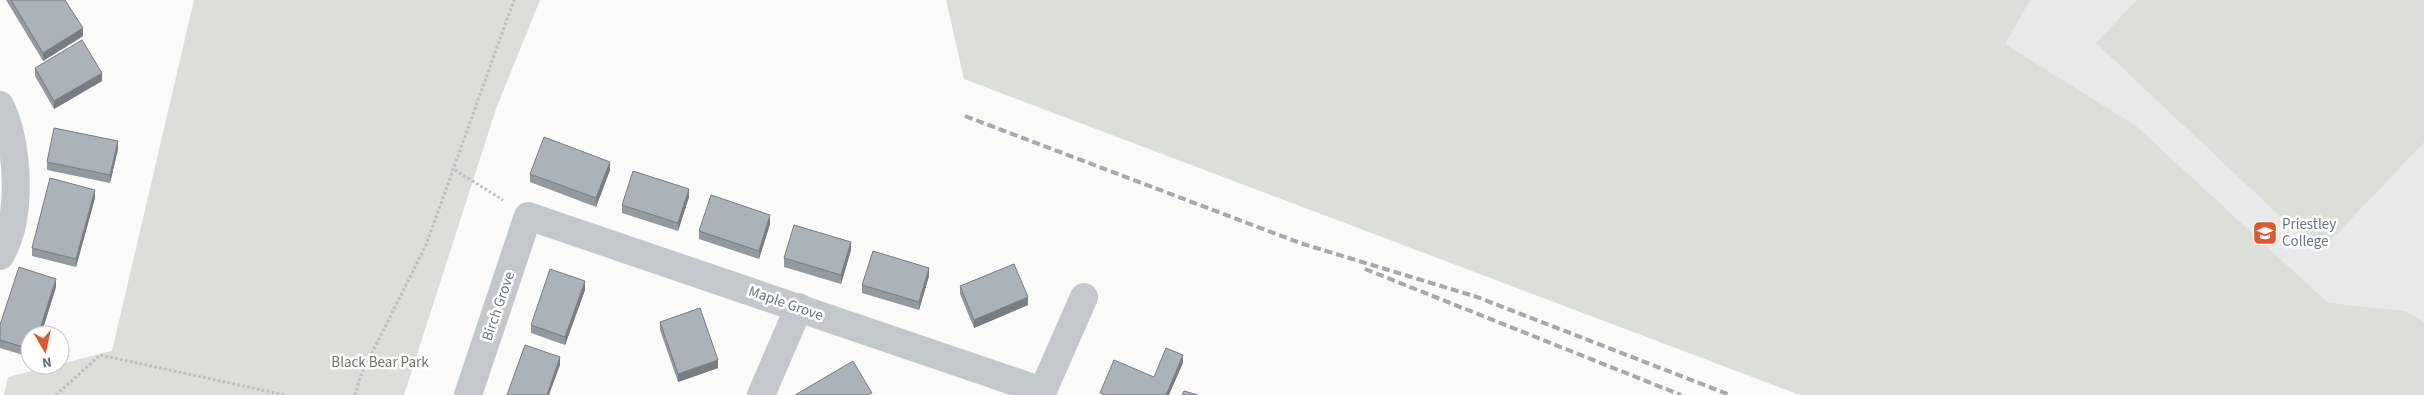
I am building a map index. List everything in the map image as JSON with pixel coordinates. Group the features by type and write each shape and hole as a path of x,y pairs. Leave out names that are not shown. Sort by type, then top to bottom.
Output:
{"street":[{"path":"0,105 14,157 15,199 6,246 0,256"},
{"name":"Maple Grove","path":"528,216 799,307 1041,393"},
{"name":"Birch Grove","path":"468,395 528,216"},
{"path":"1041,393 1084,298"},
{"path":"760,395 799,307"}],"path":[{"path":"355,395 361,375 426,245 514,0"},
{"path":"454,170 528,216"},
{"path":"56,395 100,355 285,395"}],"shaded area":[{"name":"Priestley College","path":"1964,0 2424,0 2424,395 2322,395"}],"green space":[{"name":"Black Bear Park","path":"194,0 540,0 496,109 404,395 4,395 8,377 20,374 70,375 70,362 112,351"},
{"path":"946,0 2030,0 2005,44 2136,126 2328,303 2405,311 2424,322 2424,395 1800,395 964,79"},
{"path":"2137,0 2424,0 2424,142 2319,253 2096,43"}],"building":[{"path":"11,0 65,0 83,28 43,53"},
{"path":"82,40 102,73 54,101 35,68"},
{"path":"54,128 118,141 110,175 47,162"},
{"path":"544,137 610,162 596,198 530,174"},
{"path":"633,171 689,189 678,223 622,205"},
{"path":"50,178 95,190 76,259 32,248"},
{"path":"711,195 770,215 759,251 699,231"},
{"path":"794,225 851,242 841,275 784,258"},
{"path":"873,251 929,268 919,302 862,285"},
{"path":"1014,264 1028,297 974,320 960,286"},
{"path":"19,267 56,279 41,325 20,325 20,346 0,340 0,325"},
{"path":"550,269 585,281 565,337 531,325"},
{"path":"700,308 718,360 678,374 660,322"},
{"path":"525,345 560,357 547,395 507,395"},
{"path":"1166,348 1183,355 1166,395 1105,395 1100,393 1114,360 1154,377"},
{"path":"853,361 872,393 867,395 795,395"},
{"path":"1184,391 1198,395 1182,395"}],"railway":[{"path":"965,116 1300,243 1477,297 1730,395"},
{"path":"1365,269 1681,395"}],"place":[{"name":"Priestley College","path":"2265,233"}]}
